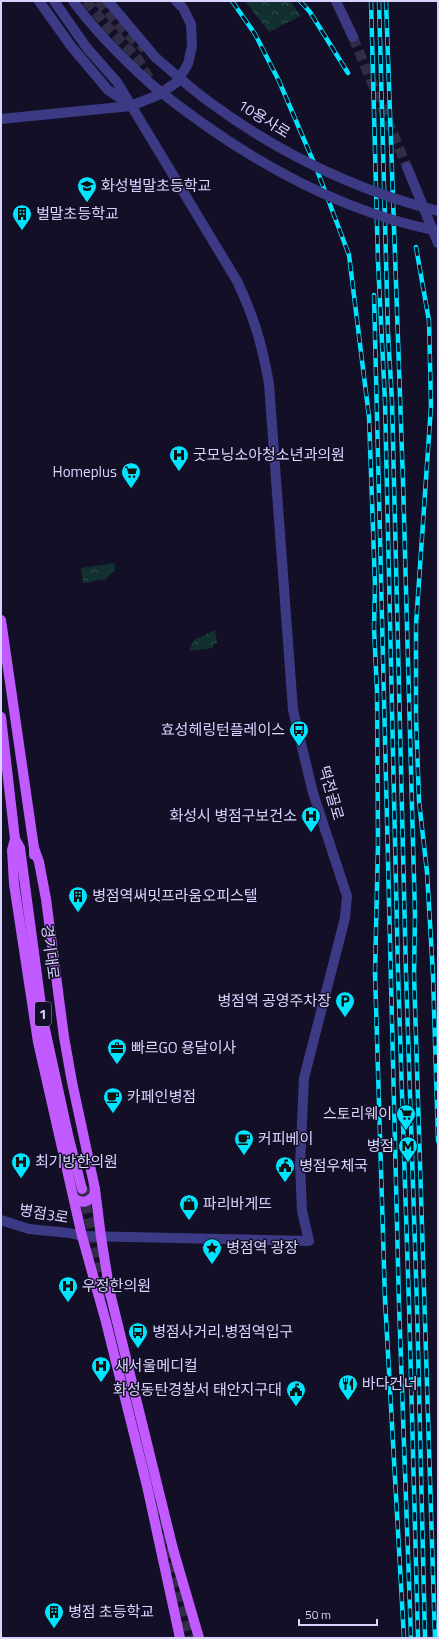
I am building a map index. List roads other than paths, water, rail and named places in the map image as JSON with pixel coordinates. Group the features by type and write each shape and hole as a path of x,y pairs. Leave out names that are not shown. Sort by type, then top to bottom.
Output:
{"main road":[{"name":"경기대로","path":"1,620 3,653 34,848 39,862 46,899 64,1037 89,1188"},
{"name":"경기대로","path":"1,717 15,839 20,848 43,1020 69,1139 89,1188"},
{"path":"15,839 12,850 14,884 38,1042 75,1199 82,1236 106,1322 147,1486 180,1638"},
{"name":"경기대로","path":"34,848 33,863 57,1026 75,1129 89,1188"},
{"path":"75,1199 80,1202 88,1202 94,1196 89,1188"},
{"path":"89,1188 101,1237 114,1308 173,1549 199,1638"}],"street":[{"path":"40,1 71,46 108,90 131,106"},
{"name":"떡전골로","path":"54,1 87,48 117,82 237,281 250,307 260,336 269,384 294,710 313,793 347,896 345,918 304,1078 300,1165 302,1205 309,1241 101,1237"},
{"path":"73,1 93,27 152,85 203,125 254,158 279,173 308,187 366,211 438,232"},
{"name":"10용사로","path":"108,1 156,58 207,101 242,124 310,164 389,197 438,211"},
{"path":"1,119 131,106 158,95 177,82 188,64 192,46 191,24 183,8 176,1"},
{"path":"336,1 353,37"},
{"path":"407,167 438,242"},
{"name":"병점3로","path":"1,1220 29,1229 101,1237"}],"tunnel":[{"path":"86,1 138,59 152,84"},
{"path":"98,1 126,33 145,49"},
{"path":"353,37 407,167"},
{"path":"89,1186 93,1203"},
{"path":"82,1189 107,1298"},
{"path":"153,1490 189,1638"}],"railway":[{"path":"232,1 255,34 279,81 317,170 349,255 369,417 377,691 378,843 375,973 385,1300 404,1638"},
{"path":"300,1 310,12 348,73"},
{"path":"371,1 378,262 385,402 398,973 418,1638"},
{"path":"379,1 388,334 392,401 406,974 417,1306 425,1638"},
{"path":"386,1 403,481 415,915 414,974 435,1638"},
{"path":"416,247 429,321 431,406 416,625 416,717 419,801 427,872 433,975 438,1141"},
{"path":"374,295 399,1305 411,1638"}],"place":[{"name":"화성벌말초등학교","path":"87,203"},
{"name":"벌말초등학교","path":"22,231"},
{"name":"굿모닝소아청소년과의원","path":"179,472"},
{"name":"Homeplus","path":"131,489"},
{"name":"효성헤링턴플레이스","path":"299,747"},
{"name":"화성시 병점구보건소","path":"311,833"},
{"name":"병점역써밋프라움오피스텔","path":"78,913"},
{"name":"병점역 공영주차장","path":"345,1018"},
{"name":"빠르GO 용달이사","path":"117,1065"},
{"name":"카페인병점","path":"113,1114"},
{"name":"스토리웨이","path":"406,1131"},
{"name":"커피베이","path":"244,1156"},
{"name":"병점","path":"408,1163"},
{"name":"최기방한의원","path":"21,1179"},
{"name":"병점우체국","path":"285,1183"},
{"name":"파리바게뜨","path":"189,1221"},
{"name":"병점역 광장","path":"212,1265"},
{"name":"우정한의원","path":"68,1303"},
{"name":"병점사거리.병점역입구","path":"138,1349"},
{"name":"새서울메디컬","path":"101,1383"},
{"name":"바다건너","path":"348,1401"},
{"name":"화성동탄경찰서 태안지구대","path":"296,1407"},
{"name":"병점 초등학교","path":"54,1629"}]}
